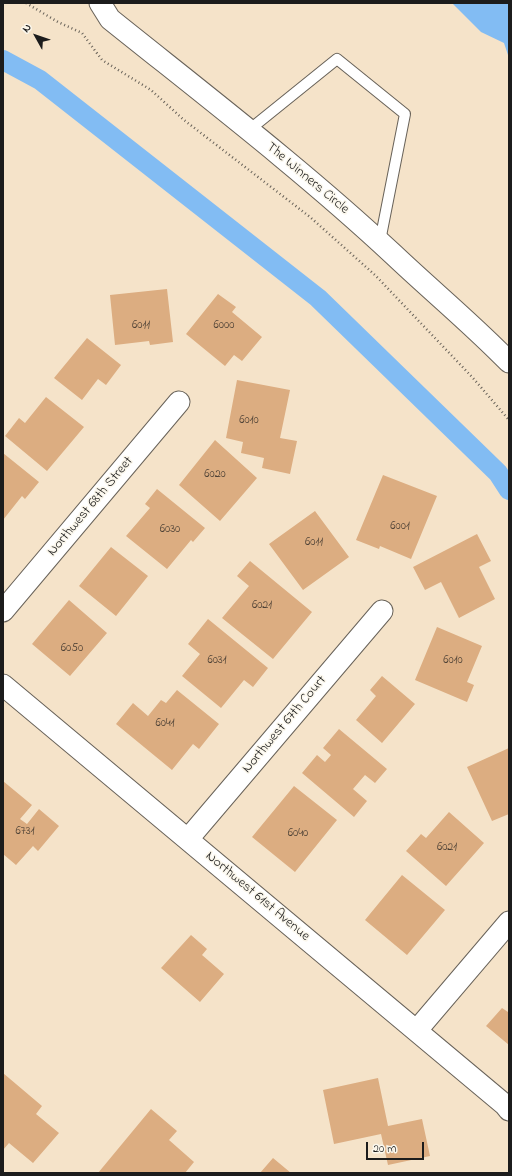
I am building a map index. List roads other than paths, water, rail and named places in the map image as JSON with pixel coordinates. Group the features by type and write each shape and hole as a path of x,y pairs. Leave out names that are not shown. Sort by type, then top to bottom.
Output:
{"street":[{"name":"The Winners Circle","path":"100,3 110,19 249,130 380,241 477,329 509,362"},
{"name":"Northwest 68th Street","path":"3,611 179,402"},
{"name":"Northwest 67th Court","path":"188,839 382,611"},
{"name":"Northwest 61st Avenue","path":"3,685 417,1030 509,1110"},
{"path":"417,1030 509,922"}],"lane":[{"path":"249,130 337,58 405,114 380,241"}],"water":[{"path":"452,3 509,3 509,58 504,43 481,32"}],"waterway":[{"path":"3,60 40,80 318,298 498,473 509,490"}]}
